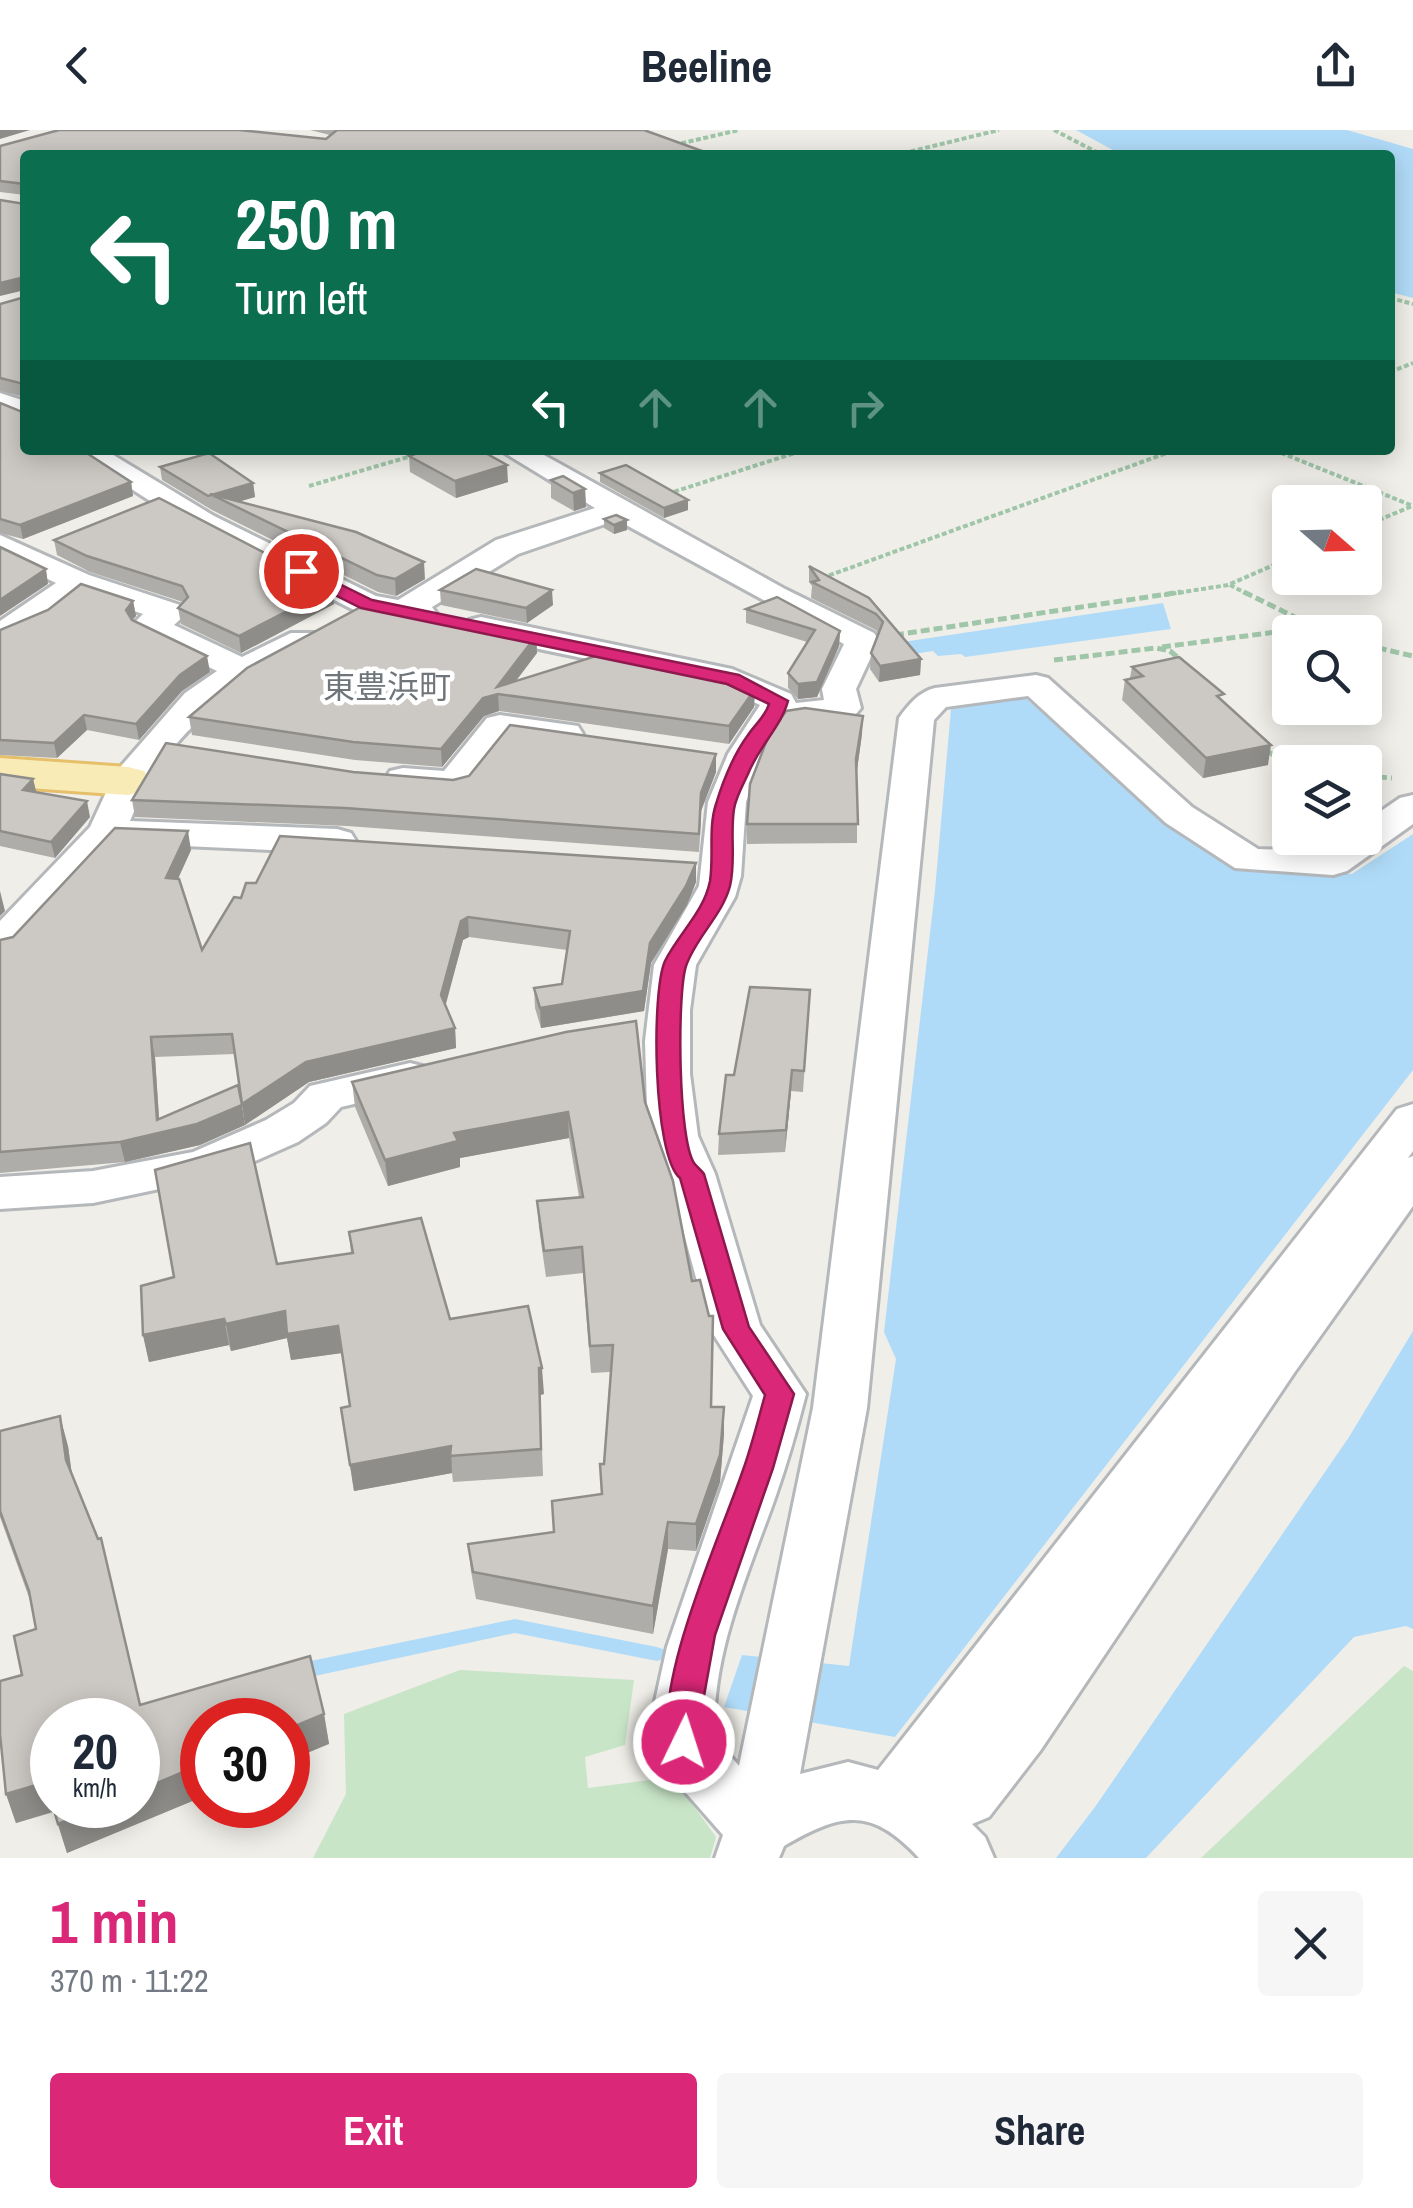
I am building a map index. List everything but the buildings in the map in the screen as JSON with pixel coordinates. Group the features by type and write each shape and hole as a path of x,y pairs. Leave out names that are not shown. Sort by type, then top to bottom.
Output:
{"main road":[{"path":"0,772 128,781"}],"street":[{"path":"93,455 164,498 367,604 732,679 779,701 774,716 756,737 726,758 724,808 702,868 710,910 676,962 646,1027 682,1166 691,1174 736,1329 780,1394 699,1635 683,1718 684,1742 752,1842"},
{"path":"523,455 774,596 862,640 840,690 842,708 774,716"},
{"path":"134,512 164,498"},
{"path":"402,610 507,547 620,510"},
{"path":"11,549 60,541"},
{"path":"11,549 78,582 170,613 148,625 242,670"},
{"path":"0,634 37,614 78,582"},
{"path":"0,945 107,831 128,781 176,748 197,700 242,670 367,604"},
{"path":"752,1842 840,1408 917,718 935,698 1036,684 1179,816 1249,860 1333,863 1413,806"},
{"path":"375,777 454,783 500,726 605,739"},
{"path":"107,831 367,844"},
{"path":"0,1193 93,1187 204,1165 282,1130 310,1113 326,1096 454,1066"},
{"path":"903,1806 1413,1119"},
{"path":"752,1842 808,1799 848,1790 903,1806 968,1796 1018,1732 1276,1360 1413,1172"},
{"path":"903,1806 962,1858"}],"path":[{"path":"666,147 740,130"},
{"path":"917,150 999,130"},
{"path":"1054,130 1092,150"},
{"path":"309,486 415,455"},
{"path":"620,510 789,455"},
{"path":"774,596 1161,455"},
{"path":"1286,455 1413,506"},
{"path":"1382,519 1413,506"},
{"path":"862,640 1228,584 1272,566"},
{"path":"1228,584 1290,615"},
{"path":"1156,648 1272,633"},
{"path":"1382,650 1413,656"}],"green space":[{"path":"1404,1666 1413,1671 1413,1858 1201,1858"},
{"path":"460,1670 634,1680 625,1745 585,1757 588,1788 673,1777 716,1837 710,1858 313,1858 346,1794 344,1714"}],"water":[{"path":"1076,130 1347,130 1413,149 1413,298 1395,293 1395,150 1113,150"},
{"path":"1163,603 1171,629 965,657 938,656 933,651 867,661 869,647"},
{"path":"1024,697 1169,819 1254,871 1352,874 1413,834 1413,1070 895,1737 724,1707 742,1655 849,1666 896,1359 884,1332 935,890 951,709"},
{"path":"1413,1331 1413,1629 1406,1626 1354,1637 1146,1858 1056,1858 1349,1437"}],"waterway":[{"path":"296,1672 515,1626 657,1654"}],"district":[{"name":"東豊浜町","path":"387,687"}],"route":[{"path":"301,571 367,604 732,679 779,701 774,716 743,761 724,808 720,883 710,910 676,962 672,981 669,1085 673,1132 682,1166 691,1174 736,1329 780,1394 699,1635 683,1718 684,1742"}]}
